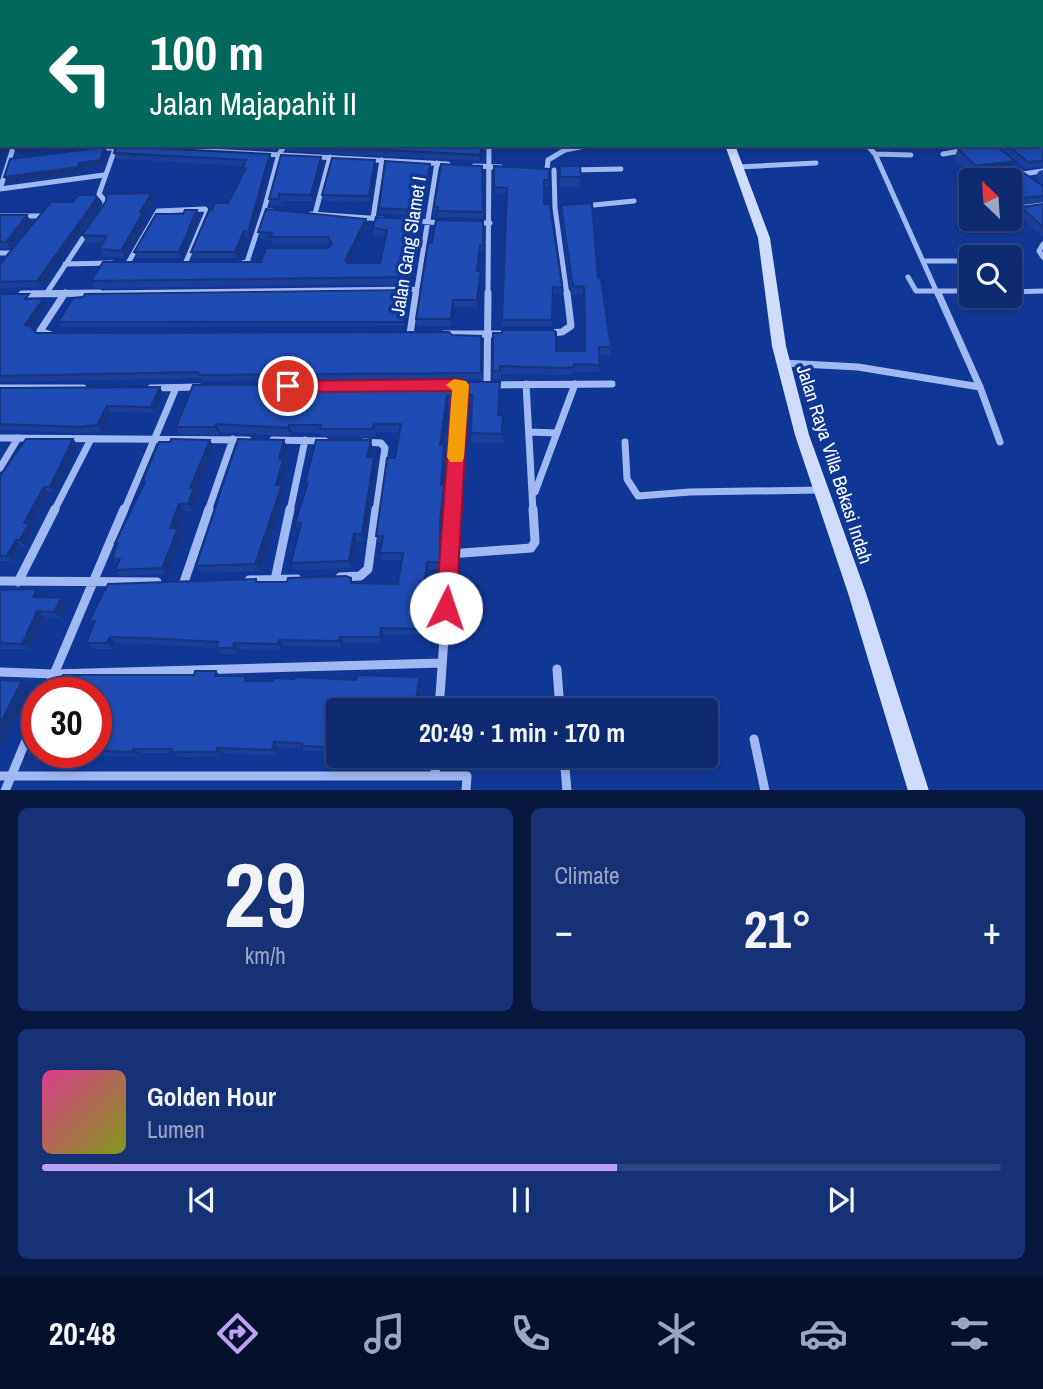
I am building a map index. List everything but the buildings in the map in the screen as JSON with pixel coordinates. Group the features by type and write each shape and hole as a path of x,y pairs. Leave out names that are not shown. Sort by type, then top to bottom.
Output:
{"main road":[{"name":"Jalan Raya Villa Bekasi Indah","path":"731,147 764,238 783,363 821,490 919,790"}],"street":[{"path":"13,147 0,189 104,175"},
{"path":"89,150 109,147"},
{"path":"46,294 105,206 105,201 99,194 116,147"},
{"path":"227,264 246,262 264,211 279,154 284,147"},
{"path":"487,385 489,147"},
{"path":"545,333 562,332 571,326 548,160 565,150 580,147"},
{"path":"869,147 875,154 980,387 1000,442"},
{"path":"142,148 450,164"},
{"path":"943,154 978,149"},
{"path":"875,154 911,155"},
{"path":"315,214 330,157"},
{"path":"9,160 23,158"},
{"path":"373,218 382,160"},
{"name":"Jalan Gang Slamet I","path":"410,334 437,163"},
{"path":"739,167 816,163"},
{"path":"462,165 511,167"},
{"path":"1012,165 1015,168"},
{"path":"535,169 621,169"},
{"path":"1022,174 1043,171"},
{"path":"1022,174 1032,183"},
{"path":"582,206 634,201"},
{"path":"1022,208 1043,205"},
{"path":"555,208 569,207"},
{"path":"128,263 159,211 205,209 207,212 186,264"},
{"path":"34,225 46,210"},
{"path":"264,211 277,211"},
{"path":"302,213 453,223"},
{"path":"0,216 41,216"},
{"path":"465,223 490,223"},
{"path":"7,261 20,244"},
{"path":"1043,244 1039,251 1043,257"},
{"path":"252,249 265,249"},
{"path":"0,253 13,253"},
{"path":"922,261 959,261"},
{"path":"65,264 140,263"},
{"path":"174,264 199,264"},
{"path":"908,277 914,290 959,291"},
{"path":"11,294 416,289"},
{"path":"1022,292 1043,291"},
{"path":"62,335 48,335 40,331 65,293"},
{"name":"Jalan Gang Slamet I","path":"396,334 423,334"},
{"path":"436,334 517,334"},
{"path":"783,363 858,367 980,387"},
{"path":"449,554 531,548 535,542 526,384"},
{"path":"534,495 575,384"},
{"path":"442,385 612,384"},
{"path":"440,698 461,385"},
{"path":"136,388 204,387"},
{"path":"0,388 95,388"},
{"path":"53,677 176,388"},
{"path":"529,432 557,433"},
{"path":"0,438 257,440"},
{"path":"0,468 18,438"},
{"path":"18,582 91,439"},
{"path":"184,582 233,439"},
{"path":"269,440 330,441"},
{"path":"275,580 305,440"},
{"path":"323,577 360,576 368,569 385,446 381,443 355,442"},
{"path":"625,442 628,482 631,492 638,496 690,492 821,490"},
{"path":"236,581 311,578"},
{"path":"0,581 92,584 197,581"},
{"path":"0,673 54,674 442,663"},
{"path":"557,669 559,698"},
{"path":"754,738 765,790"},
{"path":"5,790 6,776 21,746"},
{"path":"435,768 435,776"},
{"path":"565,768 567,790"},
{"path":"6,776 467,776 466,790"}],"slow traffic":[{"path":"454,385 461,385 456,457"}],"route":[{"path":"288,386 461,385 446,608"}]}
